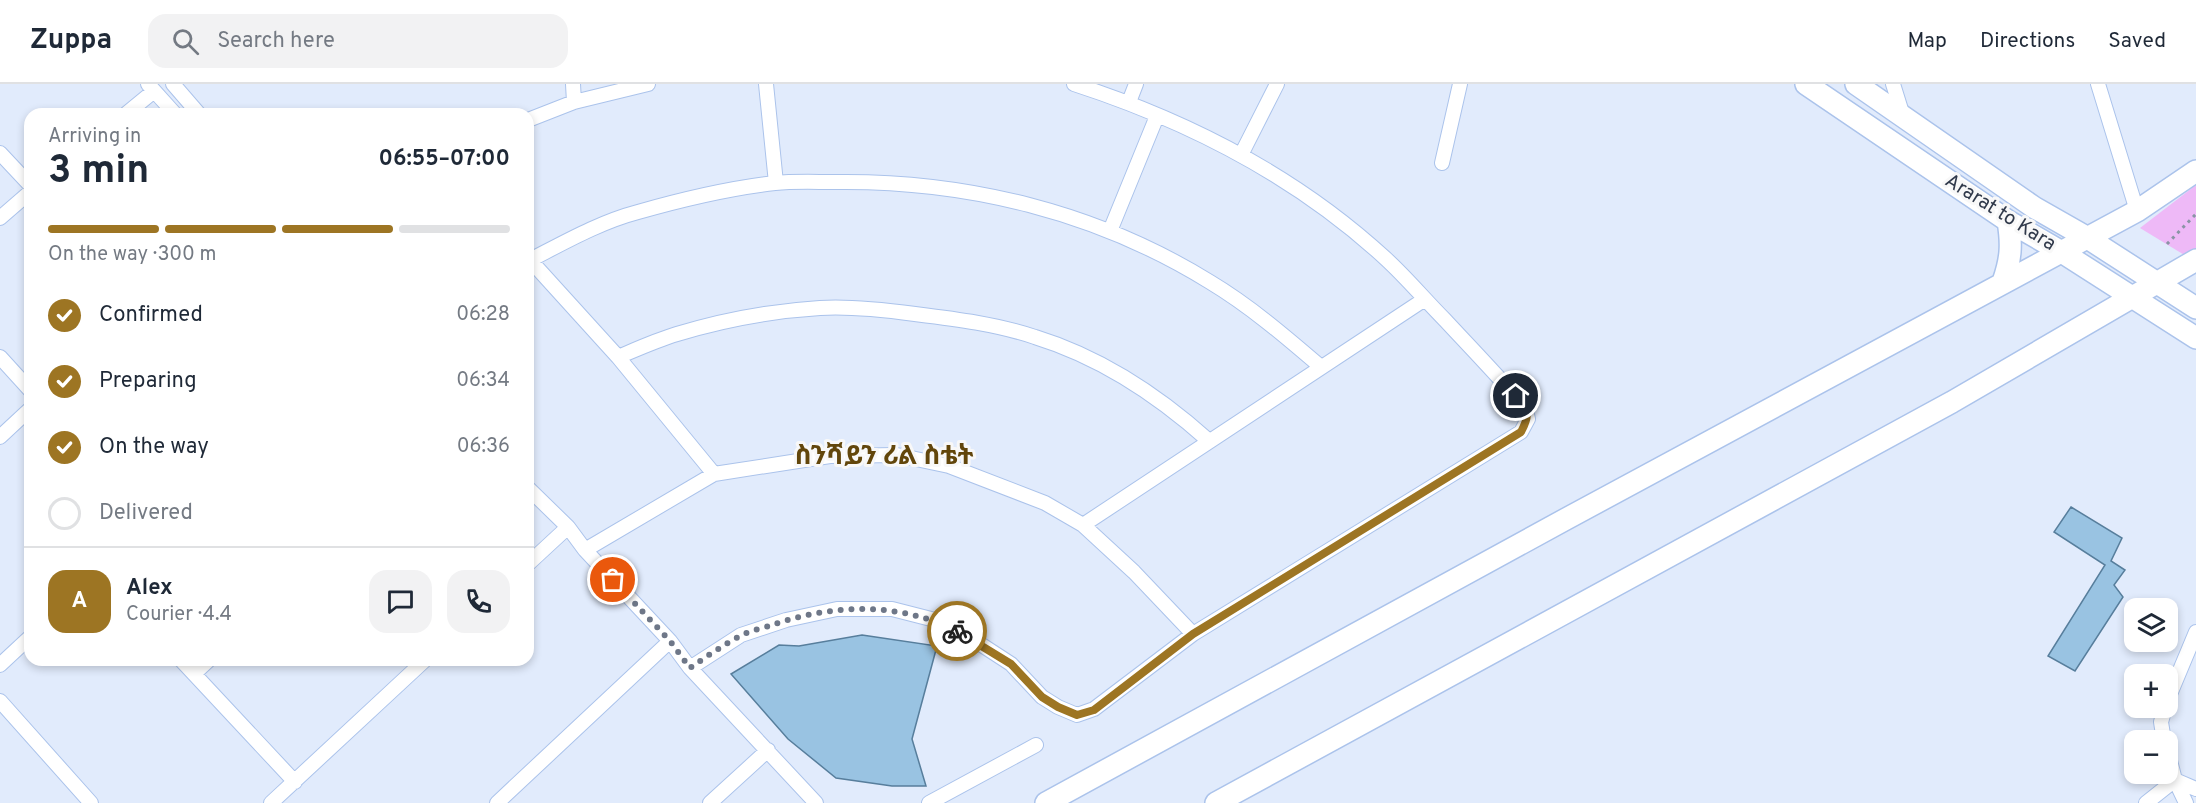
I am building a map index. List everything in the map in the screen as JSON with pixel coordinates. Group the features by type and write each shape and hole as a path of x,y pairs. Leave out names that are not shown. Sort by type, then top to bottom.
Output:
{"main road":[{"name":"Ararat to Kara","path":"1806,84 2008,221 2060,251 2196,338"},
{"name":"Ararat to Kara","path":"1856,84 2035,208 2086,237 2196,308"},
{"path":"1046,803 2137,211 2196,171"},
{"path":"2003,282 2010,260 2012,242 2008,221"},
{"path":"1216,803 1952,402 2196,260"}],"street":[{"path":"573,84 574,102"},
{"path":"534,118 574,102 648,84"},
{"path":"766,84 776,183"},
{"path":"690,668 741,635 786,620 837,609 892,609 935,620 971,638 1011,664 1042,697 1077,715 1094,710 1193,634 1521,432 1528,418 1525,407 1386,258 1342,223 1296,188 1241,155 1129,102 1074,84"},
{"path":"1129,102 1136,84"},
{"path":"1241,155 1277,84"},
{"path":"1442,163 1460,84"},
{"path":"1893,84 1903,117"},
{"path":"2098,84 2137,211"},
{"path":"176,85 194,108"},
{"path":"132,108 151,87 170,108"},
{"path":"1110,231 1157,116"},
{"path":"0,153 24,179"},
{"path":"534,257 591,229 636,212 776,183 882,181 954,189 1009,199 1110,231 1165,256 1211,282 1268,322 1321,367"},
{"path":"0,218 24,197"},
{"path":"534,265 618,357 714,474"},
{"path":"1083,525 1425,299"},
{"path":"618,357 675,334 713,324 756,315 821,307 967,320 1034,336 1074,352 1153,395 1209,441"},
{"path":"0,357 24,383"},
{"path":"0,437 24,415"},
{"path":"585,550 714,474 830,456 897,455 949,466 1045,502 1083,525 1134,572 1193,634"},
{"path":"534,494 568,527 585,550 670,641 690,668 816,803"},
{"path":"534,558 568,527"},
{"path":"2178,675 2196,633"},
{"path":"497,803 670,641"},
{"path":"0,665 24,643"},
{"path":"187,666 295,782"},
{"path":"194,674 203,666"},
{"path":"272,803 419,666"},
{"path":"0,701 92,803"},
{"path":"929,803 1036,744"},
{"path":"710,803 768,750"},
{"path":"2178,781 2196,789"},
{"path":"2146,803 2170,784"},
{"path":"2177,784 2186,803"}],"path":[{"path":"2167,244 2196,214"}],"shaded area":[{"path":"2196,185 2196,255 2186,256 2140,228"}],"building":[{"path":"2071,507 2122,538 2111,561 2125,570 2114,585 2123,597 2075,671 2048,656 2105,565 2054,532"},
{"path":"862,635 937,646 912,739 926,786 892,786 836,778 788,739 731,674 779,645 799,646"}],"way so far":[{"path":"613,580 670,641 690,668 741,635 786,620 837,609 892,609 935,620 957,631"}],"district":[{"name":"ስንሻይን ሪል ስቴት","path":"884,457"}],"route":[{"path":"957,631 1011,664 1042,697 1058,707 1077,715 1094,710 1193,634 1521,432 1528,418 1525,407 1516,396"}]}
